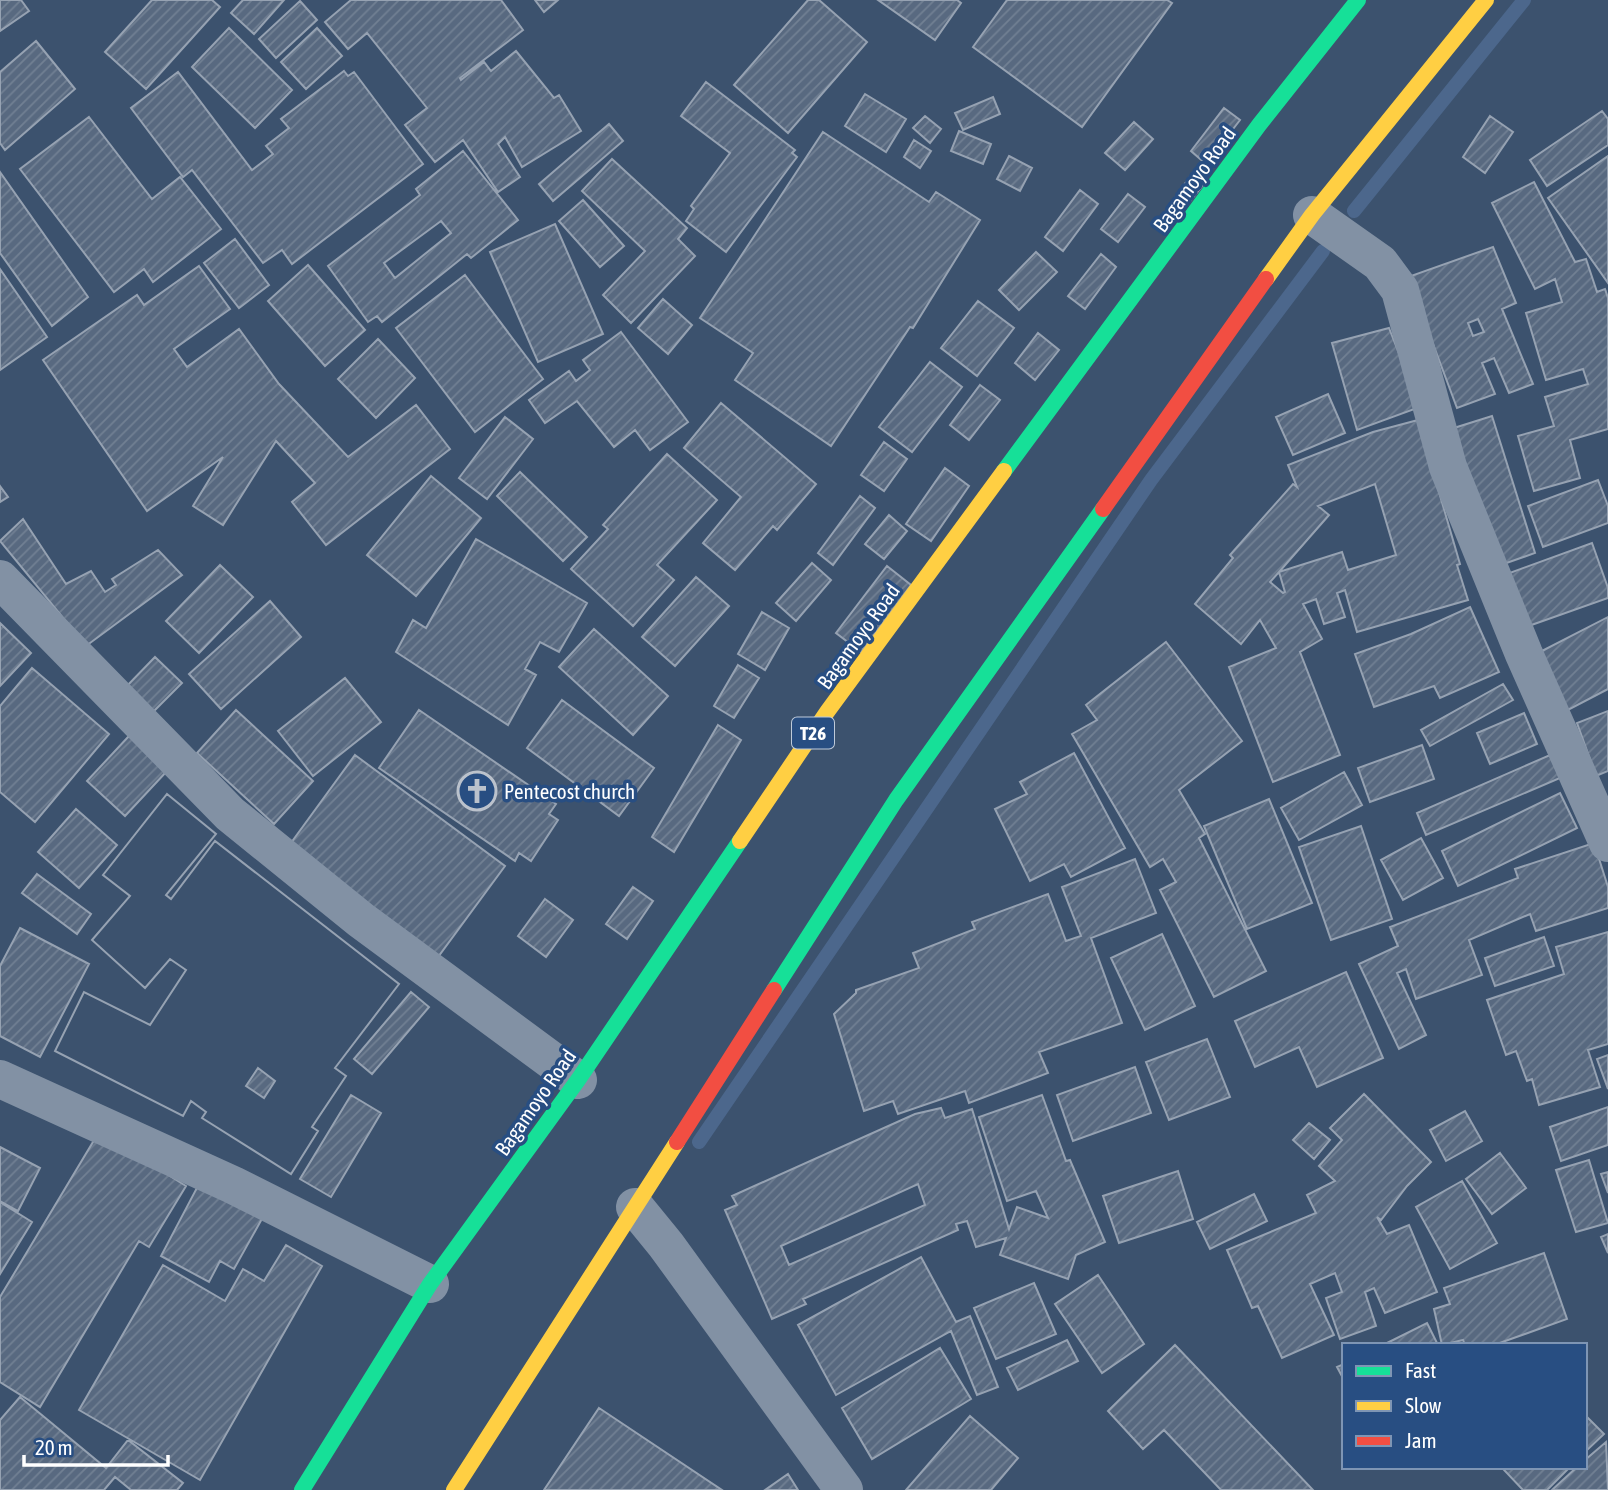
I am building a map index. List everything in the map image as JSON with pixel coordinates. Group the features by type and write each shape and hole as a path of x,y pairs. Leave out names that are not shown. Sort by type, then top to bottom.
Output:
{"highway":[{"name":"Bagamoyo Road","path":"302,1490 430,1284 578,1080 827,712 1259,125 1358,0"},
{"path":"453,1490 896,800 1312,215 1486,0"}],"street":[{"path":"1312,215 1380,263 1400,290 1448,467 1524,654 1608,843"},
{"path":"0,579 230,814 361,920 578,1080"},
{"path":"0,1079 233,1185 430,1284"},
{"path":"635,1207 675,1256 844,1490"}],"building":[{"path":"0,0 21,0 29,11 0,31"},
{"path":"152,0 212,0 220,7 146,89 105,52"},
{"path":"243,0 284,0 254,34 231,13"},
{"path":"351,0 501,0 523,30 460,78 461,80 484,62 491,71 516,51 554,98 559,95 581,131 522,167 505,137 498,144 520,177 498,192 463,140 435,162 405,125 427,108 367,33 348,49 325,22"},
{"path":"535,0 558,0 544,12"},
{"path":"808,0 819,0 867,42 788,133 734,85"},
{"path":"878,0 957,0 961,3 935,40"},
{"path":"1007,0 1167,0 1172,3 1082,127 973,47"},
{"path":"300,1 317,20 276,58 259,39"},
{"path":"229,28 292,90 255,128 192,67"},
{"path":"317,28 342,56 306,89 281,62"},
{"path":"36,41 75,89 5,150 0,143 0,72"},
{"path":"344,71 348,76 354,72 423,164 292,264 282,250 263,263 192,170 183,177 131,108 178,72 252,170 273,154 266,146 289,128 281,119"},
{"path":"706,82 795,150 792,153 797,157 726,252 686,221 694,209 691,206 730,153 681,116"},
{"path":"865,94 906,119 886,152 845,126"},
{"path":"993,97 1000,114 963,130 955,113"},
{"path":"1224,108 1240,120 1206,164 1191,151"},
{"path":"1602,111 1608,119 1608,145 1547,186 1530,160"},
{"path":"925,116 941,129 930,143 913,128"},
{"path":"1490,116 1513,132 1485,173 1463,157"},
{"path":"89,117 152,199 180,177 221,229 153,282 144,269 114,292 20,169"},
{"path":"1134,122 1153,139 1125,170 1105,153"},
{"path":"609,124 623,141 553,201 539,184"},
{"path":"959,131 991,144 983,164 951,151"},
{"path":"823,132 929,202 936,192 980,220 913,328 910,327 831,446 735,380 753,353 700,318"},
{"path":"914,140 931,151 920,168 904,157"},
{"path":"463,151 518,220 471,258 467,254 382,322 377,316 368,322 328,266 420,195 416,189","holes":["441,221 451,233 395,278 384,263"]},
{"path":"1009,156 1032,168 1020,191 997,179"},
{"path":"1608,156 1608,283 1548,198"},
{"path":"612,159 687,228 678,239 695,256 631,323 603,295 645,251 582,191"},
{"path":"0,172 88,297 52,326 0,253"},
{"path":"1192,174 1204,184 1187,205 1176,196"},
{"path":"1534,182 1575,262 1586,259 1597,292 1605,289 1608,298 1608,429 1570,440 1580,478 1534,491 1518,436 1554,426 1545,397 1588,384 1583,369 1546,380 1526,313 1562,302 1555,279 1535,289 1492,203"},
{"path":"1080,190 1098,204 1063,251 1045,237"},
{"path":"1128,194 1145,207 1118,242 1101,229"},
{"path":"583,200 624,246 600,267 559,221"},
{"path":"555,224 603,334 538,362 490,252"},
{"path":"235,239 269,285 239,308 204,263"},
{"path":"1493,247 1516,303 1502,309 1533,384 1509,393 1494,358 1482,363 1495,394 1457,408 1408,277","holes":["1478,319 1484,332 1473,336 1468,323"]},
{"path":"1036,252 1057,272 1019,310 999,290"},
{"path":"1101,254 1116,267 1085,309 1068,296"},
{"path":"308,265 365,330 325,366 268,301"},
{"path":"199,266 230,309 174,349 187,367 239,329 279,384 348,457 416,405 450,449 326,545 292,502 315,483 276,441 223,525 193,506 223,457 147,511 43,360 137,295 144,305"},
{"path":"0,269 47,337 0,370"},
{"path":"465,275 543,379 475,432 396,328"},
{"path":"663,299 692,325 668,354 638,328"},
{"path":"978,301 1014,328 977,376 941,348"},
{"path":"1389,328 1420,407 1357,430 1332,343"},
{"path":"621,332 688,422 650,450 635,430 614,447 577,401 545,423 529,400 569,371 576,381 590,370 583,360"},
{"path":"1038,333 1059,350 1035,380 1015,363"},
{"path":"378,339 415,378 376,418 338,379"},
{"path":"930,362 962,387 912,452 879,427"},
{"path":"980,385 1000,400 969,440 950,425"},
{"path":"1328,394 1345,433 1293,455 1276,417"},
{"path":"721,403 816,484 777,530 773,526 735,570 703,543 741,497 684,448"},
{"path":"1492,416 1535,553 1498,566 1454,428"},
{"path":"505,417 533,439 487,499 459,478"},
{"path":"1418,420 1468,600 1357,632 1345,590 1337,593 1345,617 1324,624 1316,599 1303,604 1322,639 1300,652 1340,755 1273,782 1229,667 1276,648 1260,620 1241,644 1195,604 1233,558 1230,555 1293,484 1297,487 1288,465 1373,432","holes":["1375,484 1396,555 1348,570 1342,552 1279,572 1329,515 1318,506","1279,572 1285,592 1270,582"]},
{"path":"884,442 907,459 884,491 861,475"},
{"path":"667,454 717,500 657,565 674,580 633,626 571,569 608,529 603,525"},
{"path":"945,468 969,486 931,541 906,524"},
{"path":"520,472 587,537 563,561 497,496"},
{"path":"431,476 481,518 416,596 367,555"},
{"path":"1598,480 1608,506 1608,523 1543,547 1528,506"},
{"path":"0,486 8,497 0,502"},
{"path":"860,496 875,508 833,565 818,553"},
{"path":"889,515 907,531 884,559 865,544"},
{"path":"23,519 66,584 91,571 105,592 116,585 112,579 158,550 182,575 86,646 0,541"},
{"path":"476,539 587,603 559,652 540,642 525,669 536,675 508,725 396,652 413,620 426,628"},
{"path":"1592,543 1608,588 1608,598 1523,628 1504,575"},
{"path":"812,563 831,580 796,621 776,603"},
{"path":"220,565 253,597 199,653 166,621"},
{"path":"887,566 911,585 861,652 836,633"},
{"path":"696,577 729,606 675,666 642,637"},
{"path":"270,601 301,637 221,709 189,674"},
{"path":"1470,607 1499,672 1440,698 1434,686 1374,707 1355,654 1411,634"},
{"path":"762,612 789,628 765,670 738,654"},
{"path":"1608,617 1608,689 1568,710 1538,653"},
{"path":"0,623 31,653 0,686"},
{"path":"594,629 668,696 633,735 559,667"},
{"path":"1166,642 1242,741 1179,790 1205,834 1199,838 1266,971 1214,997 1160,890 1176,882 1163,859 1150,867 1072,734 1097,720 1086,705"},
{"path":"155,657 182,683 150,715 124,689"},
{"path":"738,665 759,678 734,718 714,706"},
{"path":"32,668 109,734 35,822 0,792 0,706"},
{"path":"345,678 381,722 313,776 278,731"},
{"path":"1503,684 1513,700 1430,746 1421,730"},
{"path":"562,700 654,768 619,816 527,748"},
{"path":"236,710 313,781 274,824 197,753"},
{"path":"419,710 556,804 549,814 558,820 531,861 519,853 515,861 379,768"},
{"path":"1608,711 1608,771 1596,776 1577,723"},
{"path":"1524,713 1537,744 1490,764 1477,733"},
{"path":"718,725 741,740 674,852 652,837"},
{"path":"129,736 167,771 125,816 87,781"},
{"path":"1422,745 1434,779 1370,802 1358,768"},
{"path":"1074,753 1125,848 1071,877 1064,864 1030,881 995,809 1027,794 1020,782"},
{"path":"355,755 505,866 438,957 288,847"},
{"path":"1550,755 1560,778 1426,835 1417,813"},
{"path":"1344,772 1362,805 1299,840 1281,808"},
{"path":"1560,793 1577,828 1458,886 1442,851"},
{"path":"167,794 216,834 166,895 171,899 215,841 399,984 335,1068 346,1076 312,1127 318,1131 291,1174 202,1118 206,1112 191,1101 183,1116 55,1051 84,992 150,1025 186,970 170,959 145,988 92,940 130,896 103,875","holes":["258,1068 275,1081 264,1098 246,1086"]},
{"path":"167,794 216,834 166,895 171,899 215,841 399,984 335,1068 346,1076 312,1127 318,1131 291,1174 202,1118 206,1112 191,1101 183,1116 55,1051 84,992 150,1025 186,970 170,959 145,988 92,940 130,896 103,875"},
{"path":"1269,799 1312,903 1247,929 1204,826"},
{"path":"76,809 117,845 79,888 38,852"},
{"path":"1361,826 1392,919 1331,940 1299,847"},
{"path":"1421,838 1443,878 1403,900 1381,860"},
{"path":"1594,843 1608,887 1608,908 1536,931 1530,914 1469,940 1482,975 1416,999 1406,969 1397,973 1426,1035 1399,1049 1359,964 1398,946 1390,927 1518,878 1515,869"},
{"path":"1135,859 1156,913 1091,938 1122,1023 1039,1052 1048,1073 969,1103 965,1091 898,1114 893,1101 864,1111 834,1014 856,990 919,968 913,953 975,929 972,922 1048,894 1066,941 1081,936 1062,887"},
{"path":"37,874 91,914 77,934 22,893"},
{"path":"633,887 653,901 627,939 606,924"},
{"path":"545,899 573,920 546,957 518,936"},
{"path":"20,928 89,964 40,1057 0,1036 0,966"},
{"path":"1608,932 1608,1044 1588,1050 1600,1087 1539,1105 1532,1079 1527,1081 1516,1051 1506,1055 1487,1000 1564,974 1556,947"},
{"path":"1162,934 1195,1006 1145,1030 1111,958"},
{"path":"1544,937 1554,966 1495,986 1485,958"},
{"path":"1346,972 1383,1058 1317,1087 1299,1047 1255,1067 1235,1021"},
{"path":"411,992 429,1007 372,1074 354,1059"},
{"path":"1207,1039 1230,1097 1169,1120 1146,1062"},
{"path":"1608,1055 1608,1089 1597,1059"},
{"path":"1135,1067 1151,1113 1073,1141 1057,1095"},
{"path":"1364,1094 1431,1162 1407,1186 1381,1220 1377,1217 1387,1234 1409,1225 1437,1292 1385,1313 1374,1288 1365,1292 1376,1326 1340,1339 1326,1298 1342,1292 1335,1273 1310,1284 1334,1335 1282,1358 1258,1306 1252,1308 1227,1250 1316,1213 1307,1195 1335,1181 1319,1166 1342,1140 1330,1128"},
{"path":"351,1095 381,1113 331,1197 300,1179"},
{"path":"1042,1095 1066,1161 1070,1160 1105,1242 1076,1255 1068,1279 1000,1255 1006,1238 976,1247 967,1221 956,1224 958,1230 803,1299 806,1304 772,1319 725,1210 737,1205 732,1196 915,1114 941,1108 945,1118 972,1109 1009,1229 1017,1207 1048,1218 1036,1191 1007,1201 979,1117","holes":["918,1184 925,1205 789,1265 781,1246"]},
{"path":"1608,1107 1608,1145 1561,1161 1550,1127"},
{"path":"1465,1111 1482,1141 1446,1161 1430,1130"},
{"path":"1309,1123 1330,1140 1314,1159 1293,1140"},
{"path":"99,1132 186,1186 149,1247 139,1241 40,1407 0,1382 0,1297"},
{"path":"0,1147 40,1168 18,1211 0,1201"},
{"path":"1500,1153 1526,1188 1492,1214 1466,1179"},
{"path":"1589,1160 1608,1223 1576,1232 1556,1170"},
{"path":"1178,1171 1193,1219 1119,1243 1103,1196"},
{"path":"1608,1172 1608,1193 1601,1174"},
{"path":"1462,1181 1497,1243 1450,1269 1416,1207"},
{"path":"200,1182 263,1217 234,1269 220,1261 209,1282 161,1256"},
{"path":"1254,1194 1267,1221 1210,1249 1197,1222"},
{"path":"0,1202 32,1222 0,1274"},
{"path":"1608,1234 1608,1253 1601,1237"},
{"path":"286,1245 322,1266 200,1480 79,1410 163,1265 225,1301 243,1269 264,1281"},
{"path":"1544,1253 1567,1319 1500,1343 1464,1343 1463,1340 1442,1343 1434,1309 1450,1304 1444,1288"},
{"path":"921,1257 956,1322 970,1316 998,1387 977,1395 951,1331 836,1395 798,1325"},
{"path":"1098,1275 1144,1344 1102,1373 1055,1304"},
{"path":"1034,1283 1056,1334 996,1359 974,1308"},
{"path":"1427,1323 1437,1343 1387,1343"},
{"path":"1067,1340 1078,1361 1018,1390 1007,1368"},
{"path":"1175,1345 1313,1490 1221,1490 1164,1430 1143,1449 1108,1411"},
{"path":"940,1348 971,1399 872,1459 842,1408"},
{"path":"20,1397 106,1468 128,1440 183,1483 177,1490 131,1490 115,1477 104,1490 0,1490 0,1420"},
{"path":"599,1408 722,1490 544,1490"},
{"path":"970,1416 1018,1458 991,1490 906,1490"},
{"path":"1587,1417 1604,1434 1587,1450"},
{"path":"1606,1442 1608,1490 1552,1490 1575,1469 1587,1469 1587,1458"},
{"path":"1568,1469 1547,1490 1523,1490 1504,1470"},
{"path":"788,1474 798,1490 765,1490"}],"waterway":[{"path":"1354,211 1524,0"},
{"path":"699,1142 1151,480 1323,251"}],"traffic: fast":[{"path":"1004,471 1259,125 1358,0"},
{"path":"774,990 896,800 1103,509"},
{"path":"302,1490 430,1284 578,1080 740,841"}],"traffic: slow":[{"path":"1266,279 1312,215 1486,0"},
{"path":"740,841 827,712 1004,471"},
{"path":"454,1490 677,1142"}],"traffic: jam":[{"path":"1103,509 1266,279"},
{"path":"677,1142 774,990"}],"place":[{"name":"Pentecost church","path":"477,791"}]}
